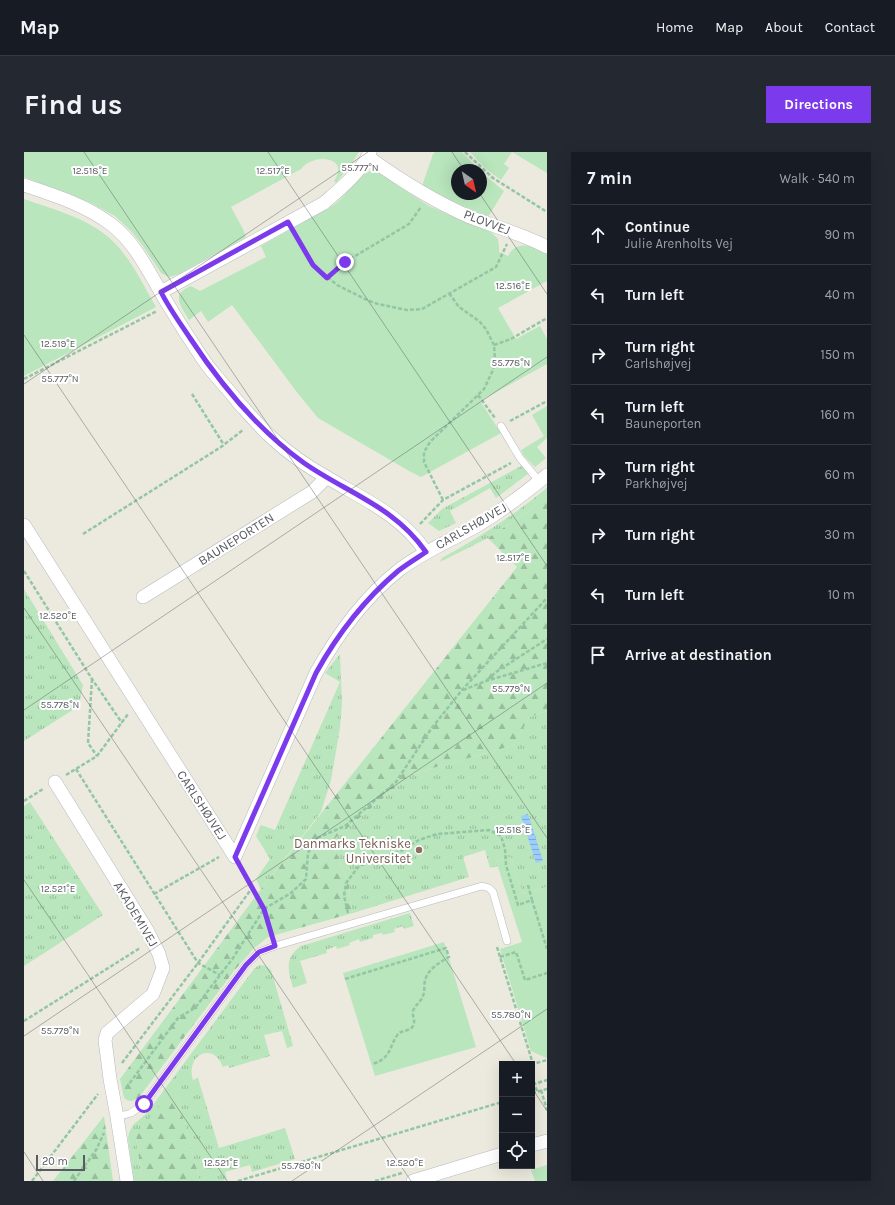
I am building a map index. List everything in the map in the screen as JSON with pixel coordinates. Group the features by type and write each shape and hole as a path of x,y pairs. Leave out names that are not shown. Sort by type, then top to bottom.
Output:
{"street":[{"name":"PLOVVEJ","path":"369,154 398,178 428,196 470,216 547,247"},
{"path":"161,292 324,203 349,180 369,154"},
{"path":"24,185 70,201 113,225 131,244 207,365 255,421 287,451 326,478 371,502 391,515 411,533 426,552"},
{"name":"BAUNEPORTEN","path":"143,597 312,492 326,478"},
{"name":"CARLSHØJVEJ","path":"233,853 316,673 342,631 379,588 399,570 426,552 477,526 496,514 543,478"},
{"name":"CARLSHØJVEJ","path":"24,525 233,853"},
{"name":"AKADEMIVEJ","path":"55,782 152,940 159,954 163,968 153,994 107,1033 105,1040 127,1181"},
{"path":"535,1144 547,1141"},
{"path":"413,1181 499,1155"}],"lane":[{"path":"501,426 520,458 543,478"},
{"path":"117,1117 131,1113 144,1104 246,965 259,952 477,887 486,886 492,892 507,940"}],"path":[{"path":"465,152 493,178 547,212"},
{"path":"327,278 345,262 409,224 428,196"},
{"path":"288,222 313,265 327,278 348,291 367,300 378,304 407,310 422,309 496,267 512,232"},
{"path":"442,500 424,462 424,452 430,442 484,389 493,370 495,351 491,336 479,321 459,307 449,293"},
{"path":"24,380 168,305"},
{"path":"494,345 512,339 547,318"},
{"path":"192,394 224,445"},
{"path":"478,395 501,426 547,401"},
{"path":"83,534 224,445 255,421"},
{"path":"411,533 442,500 520,458"},
{"path":"24,571 92,679 122,723"},
{"path":"114,1103 178,1018 195,1008 233,958 264,909 292,893 306,879 308,853 316,839 345,826 396,782 431,729 462,690 547,598"},
{"path":"486,681 496,672 547,639"},
{"path":"462,690 486,681 547,663"},
{"path":"92,679 88,743 97,756"},
{"path":"24,801 97,756 137,702"},
{"path":"76,769 198,963 220,975"},
{"path":"350,925 344,896 346,883 359,866 401,851 419,840 438,834 489,830 501,836 505,849 506,865 518,905 532,900"},
{"path":"154,894 233,853 264,909 275,946"},
{"path":"528,885 547,949"},
{"path":"32,1181 198,963 252,888"},
{"path":"24,1021 152,940"},
{"path":"507,940 496,944 533,1064 547,1060"},
{"path":"345,979 446,948 449,956 433,967 428,974 425,981 423,996 413,1010 413,1027 399,1033 388,1056 379,1062 372,1064"},
{"path":"500,957 516,952 525,980 547,973"},
{"path":"547,1080 534,1084 537,1091 547,1088"},
{"path":"541,1090 547,1110"},
{"path":"238,1181 499,1103"},
{"path":"74,1181 96,1150 105,1130"}],"green space":[{"path":"24,152 359,152 336,183 334,181 338,173 338,167 334,162 322,159 314,160 301,169 231,207 246,237 179,274 169,277 161,273 131,231 115,216 91,203 24,177"},
{"path":"435,152 462,152 473,164 451,164 451,200 487,200 487,177 504,191 488,217 438,195 423,186 433,154"},
{"path":"470,152 512,152 504,164 509,168 501,180 487,170 487,164 481,164"},
{"path":"512,152 547,152 547,173"},
{"path":"370,171 380,173 429,206 491,232 498,239 499,252 508,256 516,247 531,246 547,253 547,281 498,308 516,339 540,326 547,339 547,364 480,401 501,433 421,477 318,418 232,305 208,322 201,311 189,320 179,301 181,293 185,289 191,286 200,291 266,257 261,246 334,205 360,178"},
{"path":"24,199 78,219 98,229 107,236 122,251 156,307 24,376"},
{"path":"547,406 547,438 537,447 546,458 535,467 524,456 521,450 544,436 532,415"},
{"path":"521,466 529,473 496,498 490,488 450,511 456,523 439,531 428,523 442,509"},
{"path":"547,488 547,496 529,511 488,538 440,562 442,558 496,525"},
{"path":"547,496 547,711 529,717 514,745 412,774 332,841 349,885 350,901 353,913 268,937 253,949 234,971 140,1096 132,1101 126,1100 124,1098 120,1079 261,889 517,567 488,538 529,511"},
{"path":"24,589 83,685 79,706 24,741"},
{"path":"340,654 342,703 340,728 331,780 321,812 261,889 256,879 270,859 256,836 261,825 275,830 340,682 325,673"},
{"path":"547,711 547,887 523,894 511,857 496,861 498,866 490,868 485,850 463,857 469,877 353,913 350,901 349,885 332,841 412,774 514,745 529,717"},
{"path":"30,802 103,915 24,966 24,806"},
{"path":"511,857 523,894 547,887 546,1058 531,1051 500,949 522,942 496,861"},
{"path":"410,913 414,926 404,929 403,926 394,929 395,932 383,935 382,933 373,935 373,938 360,942 359,939 349,943 350,945 337,949 336,946 326,950 327,953 300,961 307,983 293,988 289,965 292,955 301,946"},
{"path":"444,942 476,1047 375,1076 343,973"},
{"path":"259,965 266,966 271,970 293,1046 287,1048 282,1031 264,1035 270,1056 229,1068 228,1065 223,1067 219,1059 213,1055 207,1053 201,1054 196,1058 193,1064 193,1080 198,1078 219,1148 285,1128 295,1159 252,1172 250,1165 225,1172 227,1179 222,1181 200,1181 177,1096 136,1136 142,1181 134,1181 128,1139 133,1125 147,1113 254,969"},
{"path":"171,1091 177,1096 200,1181 142,1181 136,1136"},
{"path":"104,1116 113,1181 53,1181"},
{"path":"547,1165 547,1181 535,1181 531,1170"}],"water":[{"path":"528,814 543,861 536,863 521,816"}],"place":[{"name":"Danmarks Tekniske Universitet","path":"419,850"}],"route":[{"path":"144,1104 246,965 259,952 275,946 264,909 235,857 316,673 327,654 342,631 379,588 399,570 426,552 411,533 391,515 371,502 326,478 287,451 271,437 255,421 207,365 161,292 288,222 313,265 327,278 345,262"}]}
